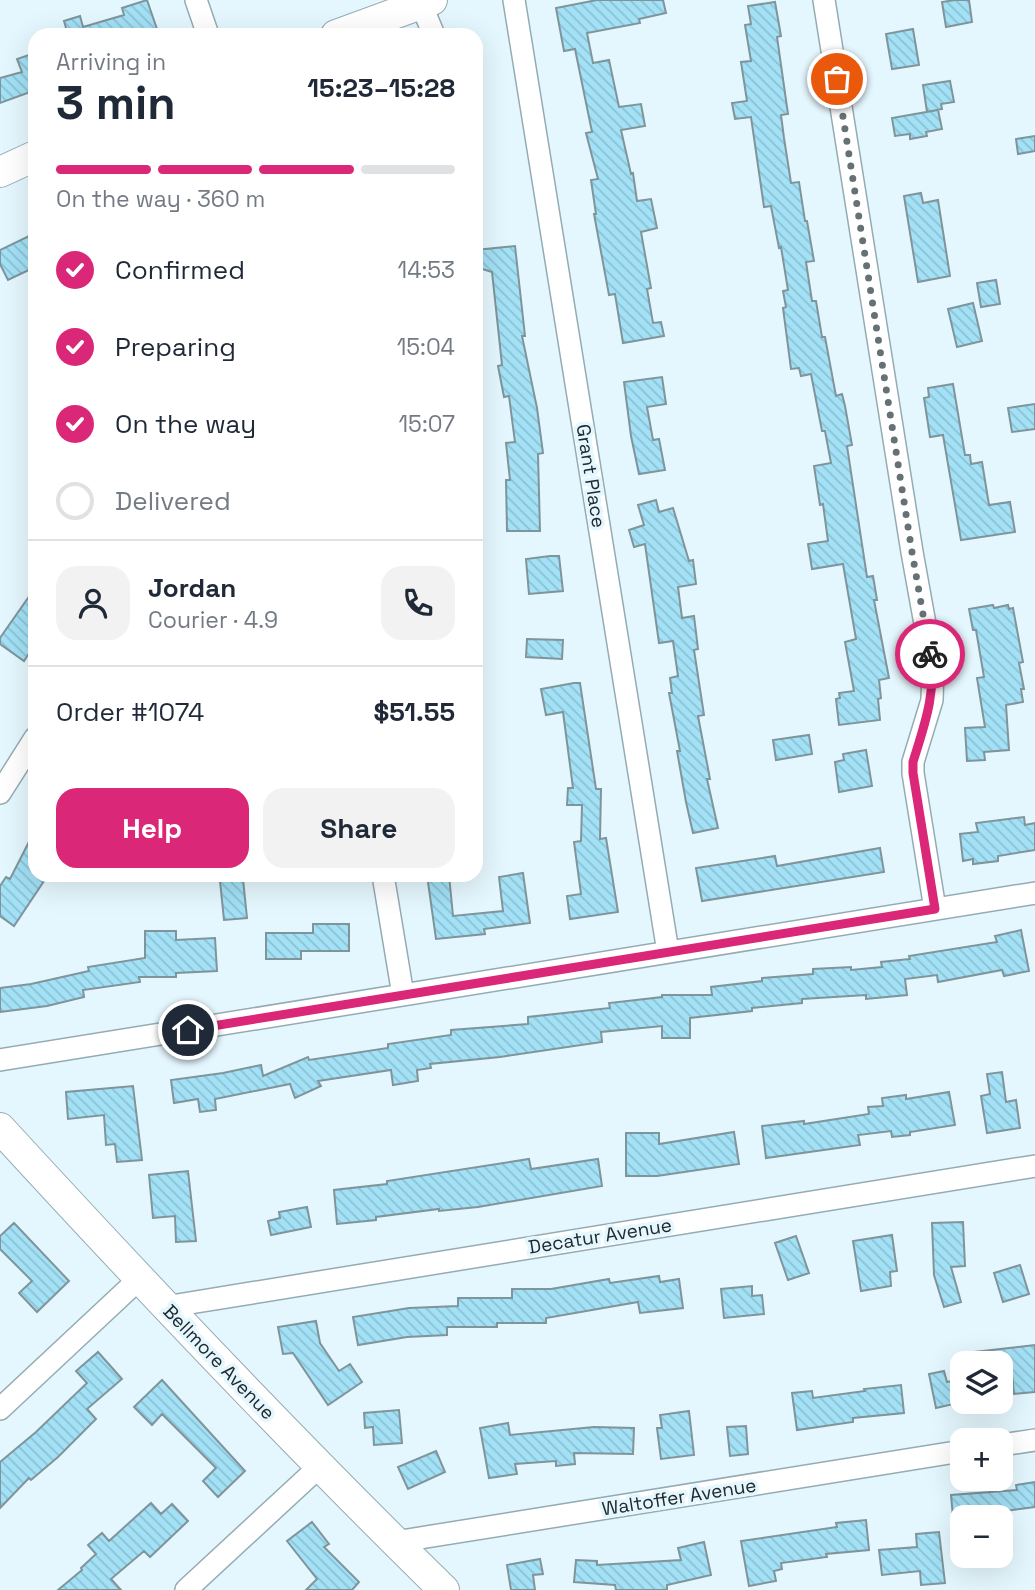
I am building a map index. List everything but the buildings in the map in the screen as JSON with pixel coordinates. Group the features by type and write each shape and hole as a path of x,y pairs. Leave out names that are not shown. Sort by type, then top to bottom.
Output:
{"main road":[{"path":"355,28 426,2"},
{"path":"0,172 28,159"},
{"name":"Bellmore Avenue","path":"0,1128 165,1307 319,1467 444,1590"}],"street":[{"path":"195,0 205,28"},
{"name":"Grant Place","path":"514,0 668,952"},
{"path":"824,0 933,668 932,700 913,762 913,773 935,909"},
{"path":"426,2 432,28"},
{"path":"2,783 28,748"},
{"path":"384,882 403,995"},
{"path":"0,1060 1035,893"},
{"name":"Decatur Avenue","path":"165,1307 1035,1166"},
{"path":"0,1409 139,1279"},
{"path":"1013,1443 1035,1440"},
{"name":"Waltoffer Avenue","path":"396,1542 950,1453"},
{"path":"186,1590 319,1467"}],"way so far":[{"path":"837,79 930,654"}],"route":[{"path":"188,1030 935,909 913,773 913,762 932,700 933,668 930,654"}]}
